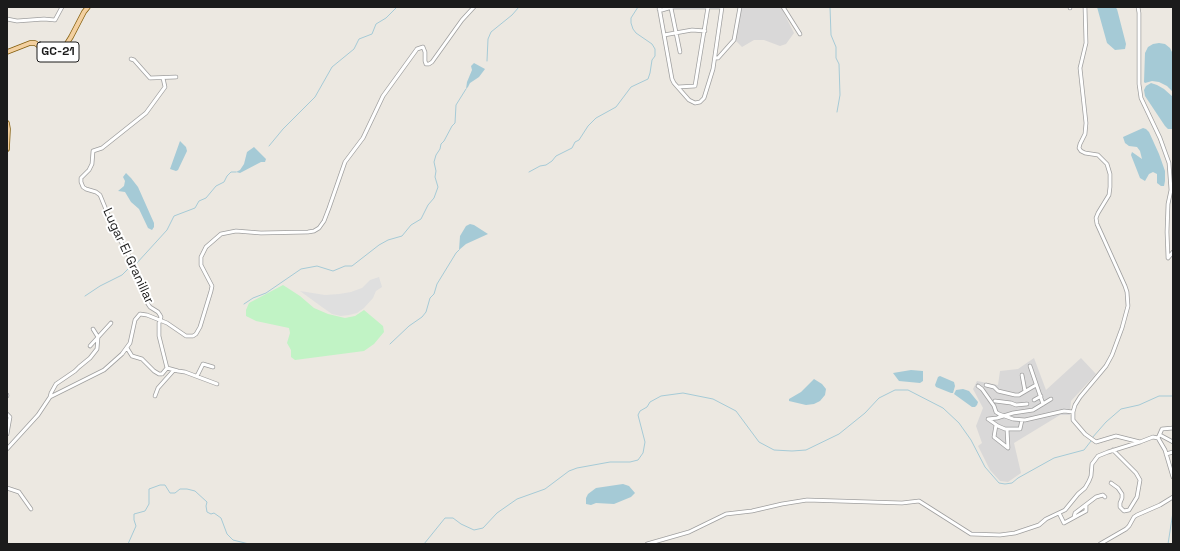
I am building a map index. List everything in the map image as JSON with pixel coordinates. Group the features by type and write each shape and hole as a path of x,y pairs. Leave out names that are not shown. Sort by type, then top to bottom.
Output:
{"main road":[{"name":"GC-21","path":"7,52 30,43 35,43 42,48 53,52 60,52 72,37 88,7"},
{"path":"7,123 7,149"}],"street":[{"path":"7,19 17,21 44,18 55,20 62,7"},
{"path":"50,397 104,370 128,348 137,316 143,314 167,322 186,336 193,336 198,331 212,286 201,265 201,257 206,247 221,234 236,231 261,233 308,232 319,228 324,221 343,166 363,138 383,96 417,49 423,47 426,64 432,62 462,20 474,7"},
{"path":"672,7 680,52"},
{"path":"672,7 708,7 721,7 715,58 704,98 700,102 695,103 690,100 672,79 659,8 662,10 672,7"},
{"path":"678,87 695,86 708,7"},
{"path":"715,58 718,58 734,40 740,7"},
{"path":"783,7 800,34"},
{"path":"1085,7 1086,43 1080,68 1086,123 1085,134 1079,148 1085,153 1098,155 1107,164 1110,174 1109,195 1098,213 1096,224 1125,286 1128,306 1112,355 1106,366 1074,405 1073,420 1086,436 1093,441 1098,442 1116,436 1140,442"},
{"path":"1138,7 1139,84 1141,98 1160,138 1169,163 1171,190 1168,204 1167,247 1168,258 1173,251 1167,247"},
{"path":"664,35 692,30 705,31"},
{"path":"131,59 134,60 148,78 176,77"},
{"name":"Lugar El Granillar","path":"161,320 158,312 148,304 134,265 114,229 100,195 83,187 81,182 83,176 92,164 93,151 102,148 146,113 165,87 163,78"},
{"path":"161,320 159,323 159,336 167,368"},
{"path":"90,346 111,323"},
{"path":"7,449 38,415 50,397 52,389 58,381 75,371 94,354 97,349 98,337 93,329"},
{"path":"128,348 132,356 142,359 159,374 162,374 167,368"},
{"path":"197,376 202,364 213,367"},
{"path":"1030,366 1043,404"},
{"path":"167,368 185,372 217,384"},
{"path":"155,396 158,388 174,370"},
{"path":"1022,375 1025,391"},
{"path":"986,385 1008,394 1019,394 1036,385"},
{"path":"978,386 982,389 994,406 996,412 1013,419 1022,420 1064,412 1073,412"},
{"path":"1034,400 1041,396"},
{"path":"1022,420 1020,429 1007,429 996,425 988,419 1033,410 1051,399"},
{"path":"995,401 1016,405 1027,404"},
{"path":"7,414 10,417 7,434"},
{"path":"996,425 994,437 1008,448 1007,429"},
{"path":"1173,428 1162,430 1159,436 1173,477"},
{"path":"648,544 689,532 726,514 752,511 807,500 902,503 919,501 968,532 993,535 1020,532 1039,525 1046,519 1059,513 1070,505 1078,494 1085,488 1091,476 1092,464 1102,454 1159,436 1173,442"},
{"path":"1111,483 1122,494 1120,507 1124,511 1129,510 1137,497 1140,480 1136,473 1113,450"},
{"path":"1166,454 1173,452"},
{"path":"7,488 19,492 31,509"},
{"path":"1059,513 1064,522 1086,511 1086,505 1099,495 1106,497"},
{"path":"1100,544 1126,529 1137,514 1160,505 1173,497"}],"shaded area":[{"path":"738,7 781,7 794,33 786,44 780,46 764,40 754,40 742,47 734,39"},
{"path":"379,277 382,287 376,291 373,298 364,308 357,313 349,315 341,316 332,314 300,291 325,295 351,292 362,288 370,280"},
{"path":"1034,358 1046,390 1081,358 1096,374 1071,401 1070,415 1060,415 1014,443 1021,473 1008,482 1000,481 990,470 978,446 982,443 976,426 983,408 973,389 977,381 998,385 1000,371 1018,369"}],"green space":[{"path":"283,285 300,296 314,308 328,314 345,318 355,316 364,310 383,326 384,332 374,344 364,351 295,360 291,357 291,350 287,343 290,333 289,328 256,321 246,316 246,310 249,303"}],"water":[{"path":"1097,7 1115,7 1117,9 1126,44 1125,49 1115,50 1107,43"},
{"path":"1159,43 1165,44 1170,48 1173,54 1173,92 1167,86 1159,82 1144,82 1145,53 1148,47"},
{"path":"474,63 485,69 479,77 470,83 466,89 472,70 471,66"},
{"path":"1151,83 1164,89 1173,97 1172,129 1168,129 1165,126 1145,96 1144,90 1146,86"},
{"path":"1143,128 1149,132 1159,154 1165,171 1164,186 1157,183 1157,174 1153,172 1149,174 1145,181 1140,178 1131,155 1132,152 1142,159 1140,151 1137,147 1129,146 1125,143 1123,137"},
{"path":"180,141 186,147 187,151 178,170 176,171 170,169"},
{"path":"254,147 266,159 265,162 261,162 240,173 236,172 240,170 244,164 247,152"},
{"path":"126,173 138,187 154,223 152,230 148,228 139,209 131,202 125,192 118,191 124,186 125,181 123,177"},
{"path":"470,224 488,234 466,244 459,250 460,236 466,226"},
{"path":"911,370 923,371 923,381 920,383 899,381 893,373"},
{"path":"940,376 954,382 955,386 953,393 936,387 935,385 938,377"},
{"path":"814,379 822,384 826,389 825,395 820,401 814,404 806,405 789,401 789,399 801,392"},
{"path":"963,389 969,391 978,402 975,407 972,407 954,394 956,390"},
{"path":"623,484 629,486 635,493 631,497 614,504 586,504 588,494 596,488"}],"waterway":[{"path":"269,146 283,129 315,97 332,67 354,49 359,39 372,34 376,24 386,18 397,7"},
{"path":"487,61 488,39 491,32 512,15 519,7"},
{"path":"529,172 540,166 546,165 556,156 572,148 575,142 579,140 588,126 596,118 616,107 631,87 648,79 652,60 655,56 655,49 652,44 636,33 633,29 631,18 638,7"},
{"path":"830,7 831,35 836,47 836,58 839,64 840,95 837,112"},
{"path":"244,304 253,298 266,293 301,269 317,266 333,271 345,266 352,266 379,245 388,240 402,236 411,225 421,219 428,205 434,198 438,187 435,177 436,171 434,162 436,155 441,144 455,123 456,105 466,89"},
{"path":"136,264 167,230 174,216 195,208 199,201 206,198 216,186 224,182 231,172 236,172"},
{"path":"390,344 426,312 430,298 434,294 437,284 459,250"},
{"path":"85,296 100,286 122,275 133,265"},
{"path":"424,544 445,518 453,518 461,524 474,530 483,528 497,513 517,499 545,489 569,471 577,468 610,462 630,462 638,460 643,453 645,442 638,415 640,411 647,407 650,402 661,396 683,393 713,399 736,411 759,442 774,450 792,451 806,450 839,434 865,413 879,398 895,390 908,390 943,408 959,423 971,440 985,467 999,483 1005,484 1012,483 1018,478 1054,458 1084,450 1091,441"},
{"path":"1092,438 1106,422 1121,409 1139,405 1159,396 1173,396"},
{"path":"128,544 136,526 134,514 145,511 149,504 149,489 160,485 165,485 170,493 175,493 180,489 195,491 207,502 207,512 211,514 214,513 221,518 227,534 233,540 249,544"},
{"path":"1168,544 1173,512"}]}
